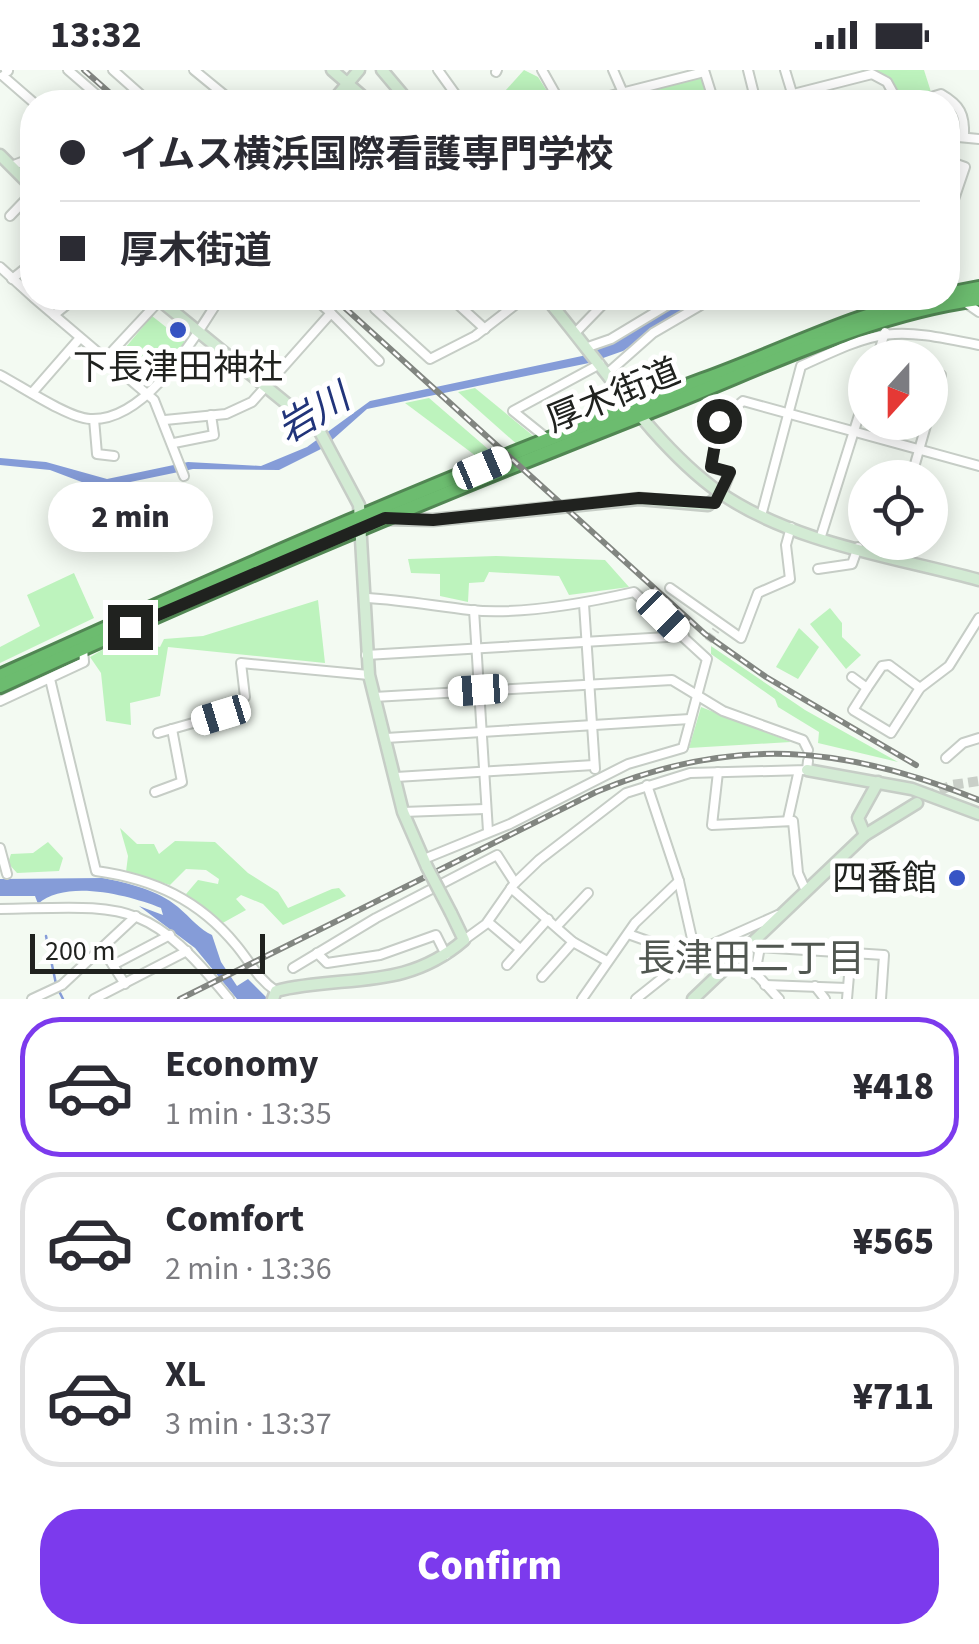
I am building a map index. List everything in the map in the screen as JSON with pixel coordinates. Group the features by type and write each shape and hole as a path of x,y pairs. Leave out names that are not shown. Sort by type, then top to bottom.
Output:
{"highway":[{"name":"厚木街道","path":"960,302 979,299"},
{"name":"厚木街道","path":"0,676 360,523 385,518 640,410 895,310"},
{"name":"厚木街道","path":"0,686 549,440 872,324 928,310"}],"street":[{"path":"68,70 90,90"},
{"path":"113,70 136,90"},
{"path":"194,70 218,90"},
{"path":"332,70 356,90"},
{"path":"343,90 359,70"},
{"path":"382,70 399,90"},
{"path":"653,70 658,82"},
{"path":"628,90 704,71"},
{"path":"805,90 872,74 887,82 891,90"},
{"path":"960,112 965,119 964,136"},
{"path":"960,136 979,139"},
{"path":"10,216 20,204"},
{"path":"0,267 20,285"},
{"path":"12,278 20,272"},
{"path":"964,301 979,312"},
{"path":"48,310 149,395 165,420 184,475"},
{"path":"54,315 60,310"},
{"path":"105,359 148,310"},
{"path":"171,310 268,386 319,430 331,448 360,523 368,598 366,656 403,812 464,940"},
{"path":"0,375 94,419 149,395 212,310"},
{"path":"327,310 379,361"},
{"path":"376,310 430,359 484,329 509,310"},
{"path":"464,310 484,329"},
{"path":"557,310 688,466 722,494 762,516 848,544"},
{"path":"576,332 597,310"},
{"path":"588,348 659,310"},
{"path":"549,440 513,411 603,366 692,310"},
{"path":"165,420 238,410 268,386 331,314"},
{"path":"762,516 801,366 885,332 905,330 979,345"},
{"path":"883,340 885,332"},
{"path":"32,392 80,338"},
{"path":"385,518 433,520 639,498 702,506 715,503 730,472 711,467 719,421 743,402 848,430"},
{"path":"174,443 214,435 211,415"},
{"path":"94,419 98,454 114,456"},
{"path":"821,536 851,440"},
{"path":"883,440 979,466"},
{"path":"916,460 922,440"},
{"path":"670,588 718,628 742,638 758,593 790,578 786,545 791,526"},
{"path":"818,568 852,564 853,560"},
{"path":"906,560 979,580"},
{"path":"368,598 417,600 474,610 584,604 634,592 699,650 708,668 683,748 652,755 597,778 425,863"},
{"path":"584,604 597,778"},
{"path":"474,610 488,831"},
{"path":"920,688 888,666 882,666 852,710 891,732 920,688 949,666 979,618"},
{"path":"366,656 684,636"},
{"path":"699,650 708,640"},
{"path":"0,701 84,662 83,648"},
{"path":"158,733 221,715 245,698 241,663 369,675"},
{"path":"852,677 867,688"},
{"path":"50,679 96,871 136,878 186,898 220,928 258,980 275,995 292,986 363,983 446,955 488,922 513,886 626,793 690,773 804,768 926,793 979,814"},
{"path":"374,697 672,680 723,711 803,740 808,750"},
{"path":"386,738 690,719"},
{"path":"155,792 182,782 172,730"},
{"path":"946,758 964,743 979,738"},
{"path":"396,777 594,765"},
{"path":"788,820 804,768"},
{"path":"718,772 712,824 792,822 798,872 806,891"},
{"path":"866,835 858,818 878,782"},
{"path":"647,785 679,882 695,952"},
{"path":"693,999 866,835 917,803"},
{"path":"403,812 485,808"},
{"path":"0,848 7,874"},
{"path":"293,968 496,856 513,886 573,942 607,961"},
{"path":"582,999 628,934 679,882"},
{"path":"557,926 588,892"},
{"path":"0,909 97,906 136,916 170,935 229,999"},
{"path":"636,999 695,952 782,913"},
{"path":"32,999 62,986 136,916"},
{"path":"507,965 548,919"},
{"path":"488,922 520,949"},
{"path":"628,934 658,946 680,965"},
{"path":"112,965 170,935"},
{"path":"317,953 327,962 363,959 436,935 446,955"},
{"path":"542,977 573,942"},
{"path":"755,974 760,946 884,955 881,999"},
{"path":"102,948 124,984"},
{"path":"94,999 188,952"},
{"path":"846,999 851,952"},
{"path":"739,955 778,999"},
{"path":"765,986 847,988"},
{"path":"816,986 825,999"}],"green space":[{"path":"524,70 538,77 546,90 506,90"},
{"path":"860,70 924,70 930,90 897,90 888,76"},
{"path":"702,77 706,90 651,90"},
{"path":"152,316 185,342 149,387 114,361"},
{"path":"475,388 537,439 520,447 458,392"},
{"path":"429,398 495,455 484,462 405,403"},
{"path":"496,556 605,560 629,587 569,595 559,576 489,572 484,582 469,583 468,602 440,596 440,574 411,573 408,559"},
{"path":"74,573 94,618 0,663 0,647 40,626 27,595"},
{"path":"318,600 325,663 168,647 160,696 130,703 131,725 106,721 101,673 90,657 138,629 131,641 160,647 164,639 203,636"},
{"path":"830,608 842,623 842,637 861,655 846,669 810,624"},
{"path":"799,628 819,647 798,679 776,667"},
{"path":"711,646 805,710 898,762 818,743 819,732 778,707 775,699 711,654"},
{"path":"701,707 791,742 689,748"},
{"path":"120,828 137,844 154,844 159,854 175,841 215,842 248,873 278,892 288,908 332,889 339,888 346,896 283,925 263,904 241,895 236,899 246,910 219,925 186,894 198,880 218,884 219,879 206,870 186,869 170,885 126,872 128,856"},
{"path":"48,842 63,858 59,871 17,873 8,863 11,854 33,853"}],"water":[{"path":"668,310 683,310 623,351 589,363 367,409 323,448 279,470 193,469 111,486 87,484 50,470 0,465 0,458 46,462 107,479 188,462 261,466 307,447 370,401 582,356 616,342"},
{"path":"103,878 142,888 170,901 212,935 221,962 237,986 248,979 268,999 237,999 195,948 139,906 163,915 161,908 98,892 64,892 38,904 35,896 0,896 0,879"}],"waterway":[{"path":"46,936 56,984"},
{"path":"59,991 63,999"}],"tunnel":[{"path":"708,641 716,630"},
{"path":"926,797 952,785 979,781"}],"railway":[{"path":"84,70 106,90"},
{"path":"347,310 705,634 766,677 916,765"},
{"path":"180,999 596,792 695,761 788,754 835,758 881,768 979,800"}],"place":[{"name":"下長津田神社","path":"178,330"},
{"name":"四番館","path":"957,878"}],"district":[{"name":"長津田二丁目","path":"751,958"}],"route":[{"path":"130,627 385,518 402,522 433,520 639,498 702,506 715,503 730,472 711,467 719,421"}],"water label":[{"name":"岩川","path":"313,413"}]}
